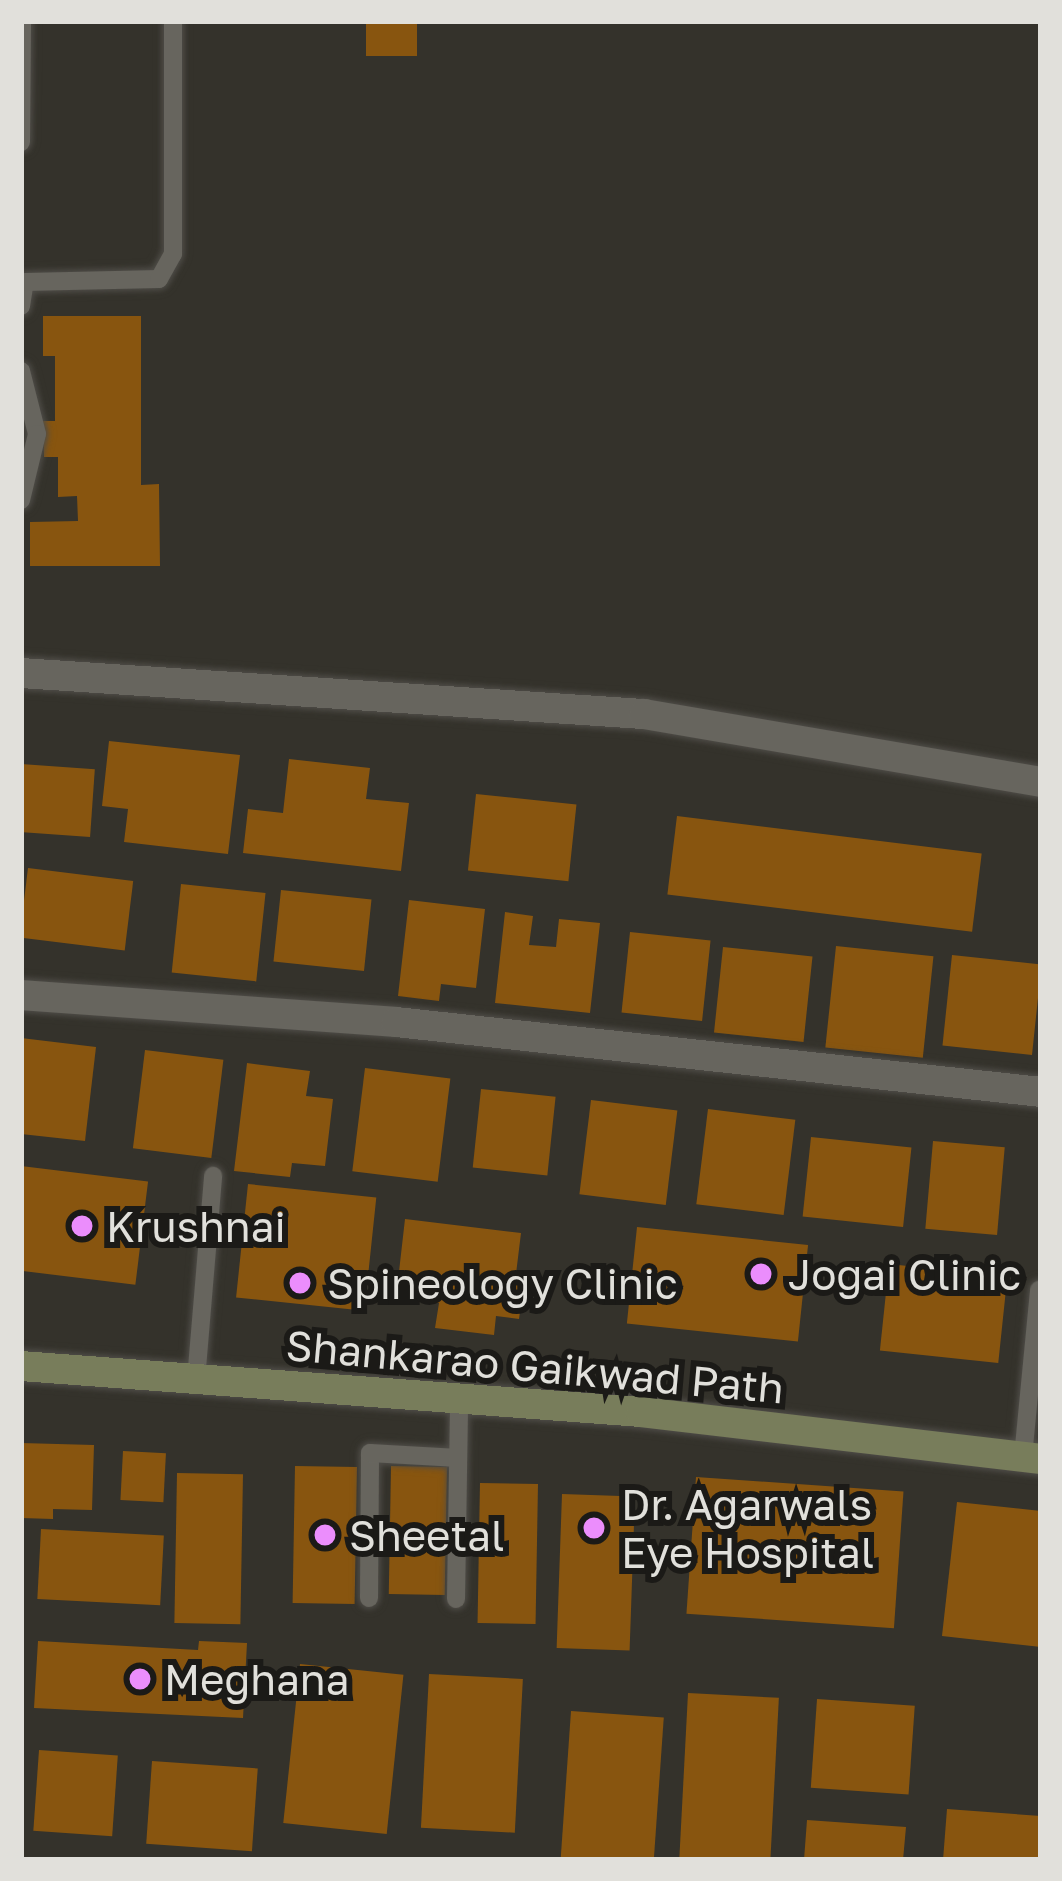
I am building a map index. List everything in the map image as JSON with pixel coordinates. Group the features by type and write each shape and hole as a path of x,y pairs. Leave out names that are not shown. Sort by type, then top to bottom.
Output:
{"street":[{"path":"21,673 644,714 1041,782"},
{"path":"21,995 396,1022 1041,1092"},
{"name":"Shankarao Gaikwad Path","path":"21,1366 641,1412 1032,1458"}],"lane":[{"path":"21,142 22,21"},
{"path":"21,306 23,275 159,279 173,254 173,21"},
{"path":"21,371 37,434 34,466 21,500"},
{"path":"196,1380 213,1176"},
{"path":"1032,1458 1039,1290"},
{"path":"457,1599 459,1400"},
{"path":"370,1598 370,1453 458,1458"}],"building":[{"path":"366,21 417,21 417,56 366,56"},
{"path":"43,316 141,316 141,485 159,484 160,566 30,566 30,522 78,521 77,496 58,497 58,457 44,457 43,421 55,421 55,356 43,356"},
{"path":"109,741 240,755 228,854 124,842 128,809 102,806"},
{"path":"289,759 370,768 366,799 409,803 401,871 243,853 248,809 283,813"},
{"path":"21,764 95,769 90,837 21,832"},
{"path":"476,794 576,805 568,881 468,871"},
{"path":"677,816 982,853 972,932 667,894"},
{"path":"28,868 133,881 125,950 21,938"},
{"path":"181,884 266,893 256,981 172,973"},
{"path":"281,890 372,900 364,971 273,962"},
{"path":"409,900 485,909 476,988 441,984 439,1001 398,996"},
{"path":"505,912 533,916 529,945 556,947 559,919 600,923 590,1013 495,1003"},
{"path":"630,932 711,940 702,1021 622,1013"},
{"path":"836,946 933,956 923,1058 825,1047"},
{"path":"723,947 813,956 804,1042 714,1033"},
{"path":"952,955 1041,964 1032,1055 942,1046"},
{"path":"21,1038 96,1047 85,1141 21,1134"},
{"path":"145,1050 223,1060 211,1158 133,1148"},
{"path":"247,1063 310,1071 306,1096 333,1099 325,1166 292,1163 290,1177 234,1171"},
{"path":"365,1068 450,1078 438,1182 352,1171"},
{"path":"481,1089 556,1097 547,1175 473,1168"},
{"path":"591,1100 677,1111 666,1205 579,1194"},
{"path":"708,1109 795,1120 784,1215 696,1204"},
{"path":"811,1137 911,1148 903,1227 803,1217"},
{"path":"933,1141 1005,1147 997,1235 925,1229"},
{"name":"Krushnai","path":"21,1166 148,1182 135,1285 21,1271"},
{"path":"248,1184 376,1197 364,1311 236,1297"},
{"path":"405,1219 521,1233 516,1274 525,1275 519,1319 496,1316 494,1335 435,1328 439,1303 396,1298"},
{"path":"637,1227 808,1245 798,1341 627,1323"},
{"path":"889,1264 1007,1276 998,1363 880,1351"},
{"path":"21,1443 94,1445 92,1510 53,1509 53,1519 21,1518"},
{"path":"123,1451 166,1453 163,1502 120,1500"},
{"name":"Sheetal","path":"295,1466 357,1467 355,1604 293,1603"},
{"path":"391,1466 447,1467 445,1595 389,1594"},
{"path":"177,1473 243,1474 240,1624 174,1623"},
{"path":"696,1477 903,1492 894,1628 686,1614"},
{"path":"480,1483 538,1484 536,1624 478,1623"},
{"path":"562,1494 635,1497 630,1650 557,1648"},
{"path":"957,1502 1041,1511 1041,1647 942,1636"},
{"path":"41,1529 164,1535 160,1605 37,1599"},
{"name":"Meghana","path":"38,1641 198,1650 199,1641 247,1643 243,1718 34,1708"},
{"path":"300,1664 403,1675 387,1834 283,1823"},
{"path":"429,1674 523,1679 515,1833 421,1828"},
{"path":"688,1693 779,1698 770,1860 679,1860"},
{"path":"817,1699 915,1706 909,1795 811,1788"},
{"path":"571,1711 664,1717 654,1860 561,1860"},
{"path":"39,1750 118,1756 112,1836 33,1831"},
{"path":"152,1761 258,1768 252,1851 146,1844"},
{"path":"947,1809 1041,1816 1040,1860 943,1860"},
{"path":"807,1820 906,1827 903,1860 804,1860"}],"place":[{"name":"Krushnai","path":"82,1226"},
{"name":"Jogai Clinic","path":"761,1274"},
{"name":"Spineology Clinic","path":"300,1283"},
{"name":"Dr. Agarwals Eye Hospital","path":"594,1528"},
{"name":"Sheetal","path":"325,1535"},
{"name":"Meghana","path":"140,1679"}]}
